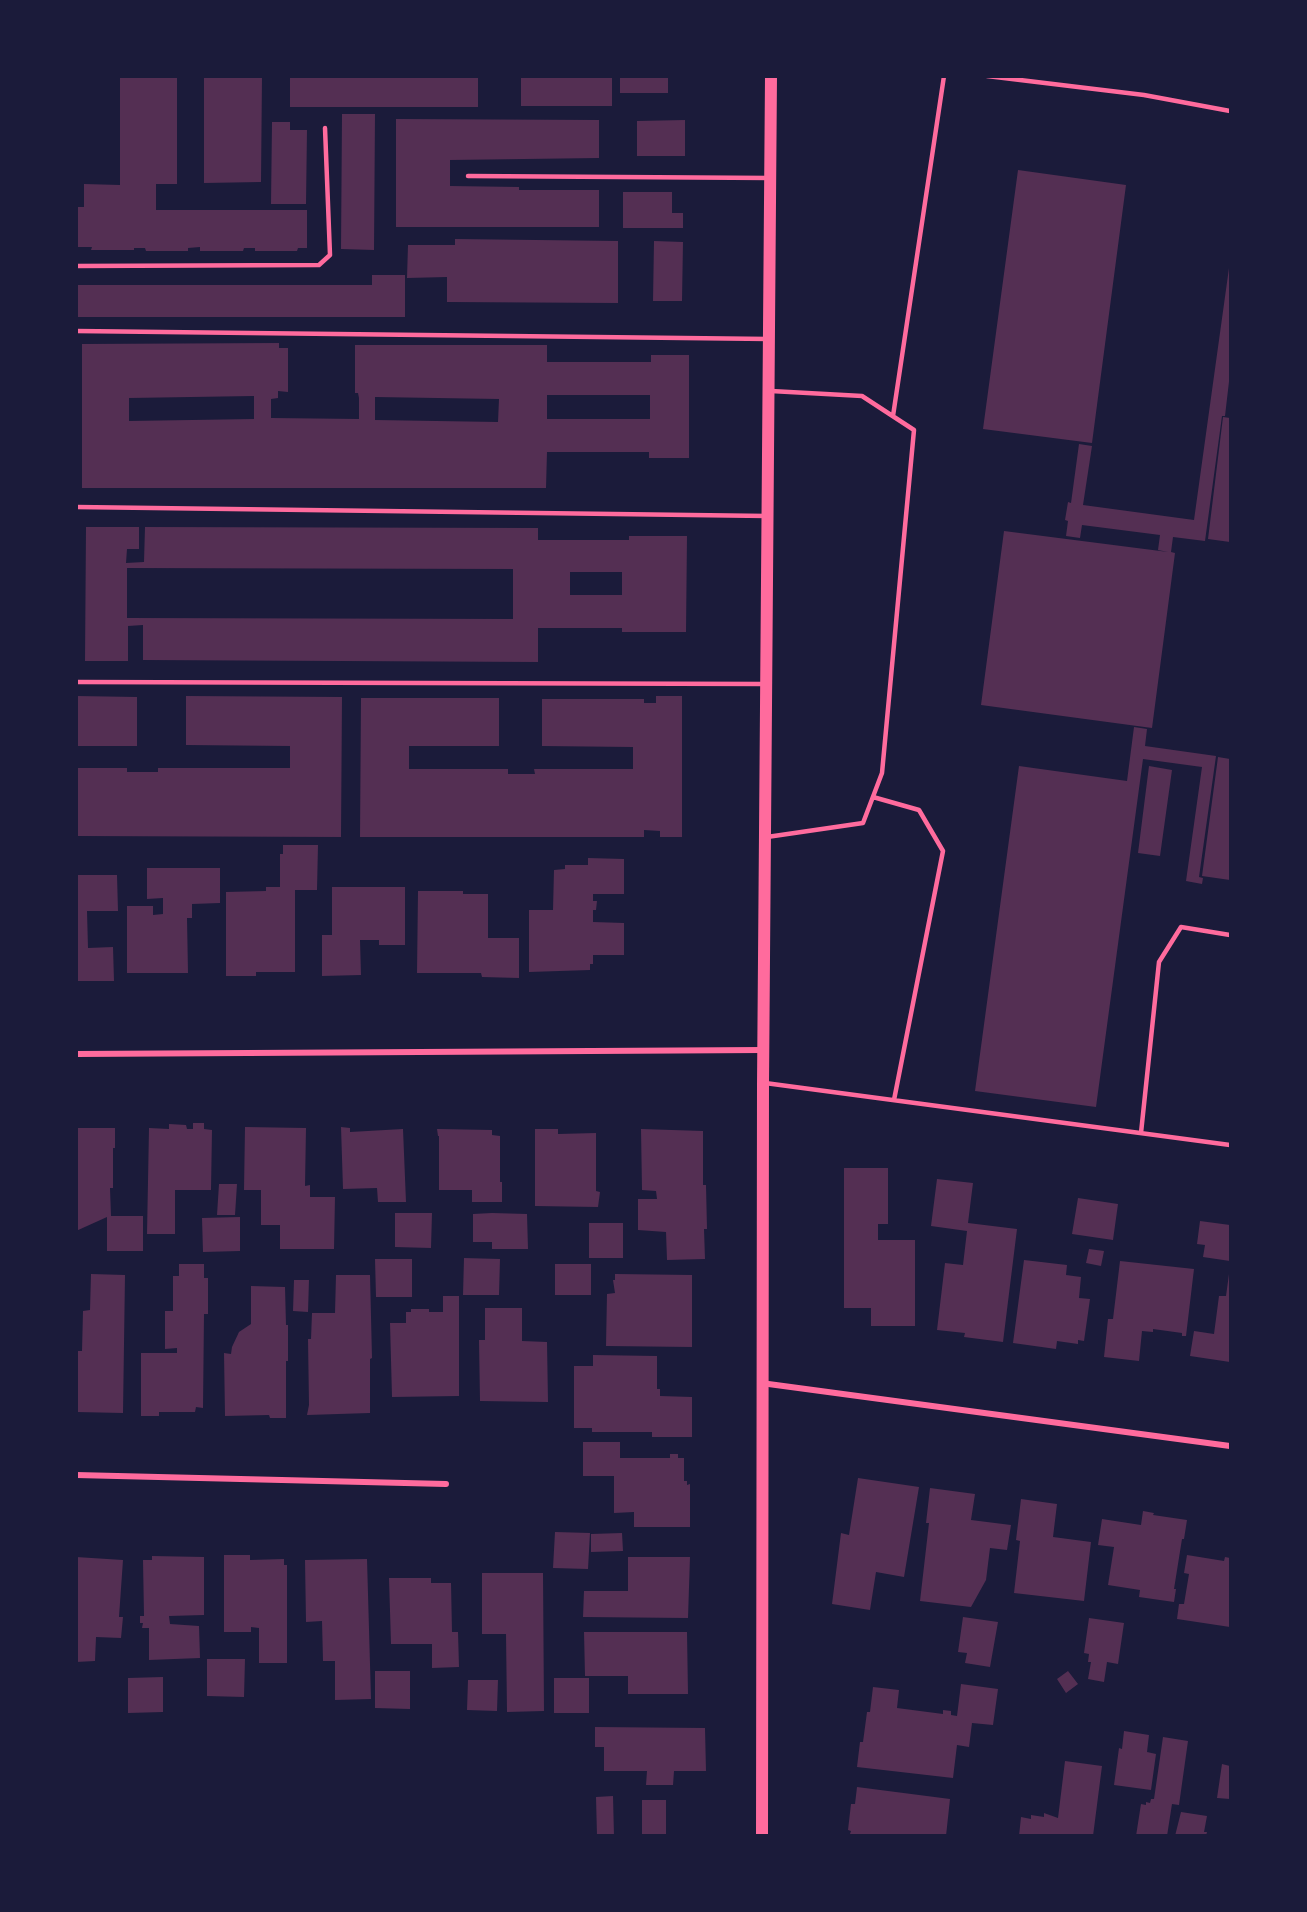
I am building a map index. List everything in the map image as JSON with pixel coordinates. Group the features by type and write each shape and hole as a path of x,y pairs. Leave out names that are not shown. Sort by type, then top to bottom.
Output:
{"main road":[{"path":"762,1836 761,1383 771,76"}],"street":[{"path":"76,1054 763,1050"},
{"path":"761,1383 1230,1446"},
{"path":"76,1475 446,1484"}],"lane":[{"path":"893,416 944,76"},
{"path":"987,76 1144,95 1230,111"},
{"path":"1059,84 1060,76"},
{"path":"76,266 319,265 330,255 325,128"},
{"path":"468,176 770,178"},
{"path":"76,331 769,339"},
{"path":"765,837 863,823 882,773 914,430 862,396 768,391"},
{"path":"76,507 767,516"},
{"path":"76,682 766,684"},
{"path":"873,797 919,810 943,851 894,1100"},
{"path":"1141,1133 1159,962 1181,927 1230,935"},
{"path":"763,1083 1230,1144"}],"building":[{"path":"120,76 177,76 177,184 156,184 156,210 307,210 307,248 298,248 297,251 255,251 255,248 244,248 243,251 200,251 200,247 188,248 188,251 146,251 145,248 91,250 92,247 76,247 76,207 84,207 84,184 120,185"},
{"path":"204,76 262,76 261,182 204,183"},
{"path":"290,76 478,76 478,107 290,107"},
{"path":"521,76 612,76 612,106 521,106"},
{"path":"620,76 668,76 668,93 620,93"},
{"path":"342,114 375,114 374,250 341,249"},
{"path":"396,119 599,120 599,158 450,160 450,186 519,187 519,190 599,190 599,227 396,227"},
{"path":"685,120 685,156 637,156 637,121"},
{"path":"272,122 290,122 290,130 307,130 306,204 271,204"},
{"path":"1018,170 1126,185 1092,443 983,429"},
{"path":"623,192 672,192 672,213 683,213 683,228 623,228"},
{"path":"455,239 618,241 618,303 447,302 447,277 407,278 408,245 455,245"},
{"path":"654,241 683,242 682,301 653,301"},
{"path":"1229,268 1230,373 1205,541 1173,537 1171,552 1175,553 1152,728 981,705 1004,531 1168,552 1158,550 1160,535 1082,525 1080,538 1066,536 1068,521 1065,520 1068,502 1071,503 1079,444 1092,446 1083,505 1194,520"},
{"path":"372,275 405,275 405,317 76,317 76,285 372,285"},
{"path":"279,343 279,348 288,348 288,392 278,391 278,398 271,399 271,418 359,419 359,398 358,393 355,393 355,345 547,345 547,362 651,362 651,355 689,355 689,458 649,458 649,452 547,452 546,488 82,488 82,344","holes":["547,395 650,395 650,419 547,419","254,396 254,419 129,421 129,398","375,397 499,399 498,422 375,420"]},
{"path":"1223,417 1230,418 1230,542 1208,539"},
{"path":"86,527 139,527 139,549 127,549 126,563 144,562 145,527 538,528 538,540 629,540 629,536 687,536 686,632 622,632 622,628 538,628 538,662 143,660 143,625 128,626 128,661 85,661","holes":["127,568 513,569 513,619 127,618","570,572 622,572 622,595 570,595"]},
{"path":"76,696 137,697 137,746 76,746"},
{"path":"186,696 342,697 341,837 76,836 76,768 127,768 127,772 158,772 158,768 290,768 290,746 186,745"},
{"path":"656,696 682,696 682,837 660,837 660,831 644,830 644,837 360,837 361,698 499,698 499,746 409,746 409,769 508,769 508,774 535,774 534,769 633,769 633,747 542,746 542,699 644,699 644,703 656,703"},
{"path":"1134,727 1147,729 1145,746 1216,756 1199,877 1203,878 1202,884 1186,881 1202,767 1143,759 1096,1107 975,1091 1019,766 1127,781"},
{"path":"1218,757 1230,759 1230,880 1202,876"},
{"path":"1149,766 1172,770 1160,856 1138,853"},
{"path":"283,845 318,845 317,890 295,890 295,972 256,972 256,976 226,976 226,892 266,891 266,887 280,887 280,854 283,854"},
{"path":"588,858 624,859 624,894 593,894 593,901 597,901 596,910 593,910 593,922 624,923 624,955 593,955 590,970 529,972 529,910 553,910 554,870 565,869 565,865 588,865"},
{"path":"147,868 220,868 220,903 192,904 192,918 187,918 188,973 127,973 127,906 153,906 153,915 163,914 163,898 147,899"},
{"path":"76,875 117,875 118,911 87,911 88,948 113,947 114,981 76,981"},
{"path":"332,887 405,887 405,945 379,945 379,940 360,940 361,975 322,976 322,935 332,935"},
{"path":"418,891 463,891 463,894 488,894 488,938 519,938 519,978 482,977 481,973 417,973"},
{"path":"193,1123 204,1123 204,1129 212,1130 211,1190 175,1190 175,1234 147,1234 149,1128 169,1129 169,1124 186,1125 187,1129 193,1129"},
{"path":"245,1127 306,1128 305,1186 310,1185 310,1197 335,1197 334,1249 280,1249 280,1225 261,1225 261,1190 244,1190"},
{"path":"341,1127 350,1128 350,1132 403,1129 406,1202 378,1202 377,1188 343,1189"},
{"path":"76,1128 115,1128 113,1188 110,1188 111,1216 143,1216 143,1251 107,1251 107,1217 76,1231"},
{"path":"437,1129 492,1130 492,1135 500,1136 502,1202 472,1202 472,1190 439,1190"},
{"path":"535,1129 558,1129 558,1134 596,1133 596,1191 600,1192 598,1207 535,1206"},
{"path":"641,1129 703,1131 703,1185 706,1185 707,1229 704,1229 705,1259 667,1260 666,1232 638,1230 638,1199 657,1199 656,1191 642,1190"},
{"path":"844,1168 888,1168 888,1224 878,1224 878,1240 915,1240 915,1326 871,1326 871,1308 844,1308"},
{"path":"937,1179 973,1183 968,1223 1017,1229 1003,1342 964,1337 965,1333 937,1330 945,1263 963,1265 967,1231 931,1226"},
{"path":"219,1184 237,1184 235,1215 217,1215"},
{"path":"1078,1198 1118,1204 1113,1240 1072,1234"},
{"path":"395,1213 432,1213 431,1248 395,1247"},
{"path":"473,1214 527,1214 528,1249 492,1249 492,1242 473,1242"},
{"path":"240,1217 240,1251 203,1252 202,1218"},
{"path":"1200,1221 1230,1225 1230,1261 1203,1257 1205,1245 1197,1244"},
{"path":"589,1223 623,1223 623,1258 589,1258"},
{"path":"1089,1249 1104,1251 1101,1266 1086,1263"},
{"path":"464,1258 500,1259 499,1295 463,1295"},
{"path":"375,1259 412,1259 412,1297 376,1297"},
{"path":"1024,1260 1067,1265 1066,1275 1081,1277 1079,1298 1090,1299 1084,1341 1078,1340 1078,1344 1057,1341 1056,1349 1013,1343"},
{"path":"1120,1261 1194,1269 1186,1336 1182,1336 1182,1333 1153,1329 1153,1332 1142,1331 1139,1361 1104,1357 1108,1319 1113,1319"},
{"path":"179,1264 204,1264 204,1278 208,1278 208,1314 204,1314 203,1408 196,1407 195,1412 159,1412 159,1416 141,1416 141,1353 177,1353 177,1348 165,1349 165,1311 173,1311 173,1276 179,1276"},
{"path":"555,1264 591,1264 591,1295 555,1295"},
{"path":"91,1274 125,1275 123,1413 76,1412 76,1351 82,1351 83,1311 90,1310"},
{"path":"615,1274 692,1275 692,1347 606,1346 607,1294 615,1293 613,1280 615,1280"},
{"path":"1229,1274 1230,1362 1190,1356 1194,1331 1214,1334 1219,1296 1226,1296"},
{"path":"336,1275 370,1275 372,1358 370,1359 370,1413 307,1415 309,1405 308,1339 311,1339 312,1313 335,1313"},
{"path":"294,1280 309,1280 308,1312 293,1311"},
{"path":"251,1286 285,1287 286,1325 288,1325 286,1418 270,1418 269,1415 225,1416 224,1353 231,1354 239,1332 251,1324"},
{"path":"443,1296 459,1296 459,1396 392,1397 390,1323 406,1323 406,1312 411,1312 411,1309 443,1312"},
{"path":"485,1308 522,1308 522,1341 547,1342 548,1402 480,1401 479,1340 485,1340"},
{"path":"593,1355 657,1356 657,1389 660,1389 660,1396 692,1397 692,1437 652,1437 652,1432 592,1432 592,1428 574,1428 574,1366 593,1366"},
{"path":"583,1442 620,1442 620,1458 670,1458 670,1454 678,1454 678,1458 684,1458 684,1481 687,1481 687,1485 690,1484 690,1527 634,1527 634,1512 614,1513 614,1476 583,1476"},
{"path":"858,1478 919,1487 904,1577 876,1572 870,1610 832,1604 841,1533 849,1535"},
{"path":"930,1488 975,1494 971,1520 1011,1525 1007,1550 990,1548 986,1580 971,1607 920,1601 929,1523 926,1523"},
{"path":"1021,1499 1057,1504 1053,1537 1091,1542 1084,1601 1014,1593 1020,1541 1016,1540"},
{"path":"1143,1511 1154,1513 1153,1515 1187,1520 1174,1589 1176,1589 1174,1602 1139,1597 1140,1590 1108,1585 1114,1547 1098,1545 1102,1519 1141,1525"},
{"path":"555,1532 590,1533 588,1569 553,1568"},
{"path":"622,1533 623,1551 591,1552 591,1534"},
{"path":"224,1555 250,1555 250,1560 284,1559 284,1565 287,1565 287,1663 259,1663 259,1628 251,1627 251,1632 224,1632"},
{"path":"1187,1555 1224,1561 1225,1557 1230,1558 1230,1627 1177,1619 1179,1604 1184,1604 1189,1574 1184,1573"},
{"path":"152,1556 204,1557 204,1615 169,1616 170,1624 199,1626 200,1658 149,1660 149,1628 142,1628 143,1623 140,1623 140,1616 144,1616 143,1560 152,1560"},
{"path":"76,1557 123,1560 119,1617 123,1617 121,1638 96,1637 95,1661 76,1662"},
{"path":"628,1557 690,1557 688,1618 583,1617 584,1591 628,1591"},
{"path":"367,1559 371,1699 335,1700 335,1661 323,1661 322,1621 306,1622 305,1560"},
{"path":"482,1573 543,1573 544,1711 507,1712 506,1634 482,1634"},
{"path":"389,1578 431,1578 431,1583 451,1583 452,1632 458,1632 459,1667 432,1668 432,1644 391,1644"},
{"path":"963,1617 998,1622 990,1667 965,1663 967,1653 958,1652"},
{"path":"1089,1618 1124,1623 1118,1664 1107,1662 1104,1682 1088,1679 1091,1662 1088,1662 1089,1654 1084,1653"},
{"path":"584,1632 687,1632 688,1694 628,1694 628,1676 585,1676"},
{"path":"207,1659 245,1659 244,1697 207,1696"},
{"path":"375,1671 410,1671 410,1709 375,1708"},
{"path":"1068,1671 1078,1684 1066,1693 1057,1679"},
{"path":"163,1677 163,1712 128,1713 128,1678"},
{"path":"554,1678 589,1678 589,1713 554,1713"},
{"path":"468,1680 498,1680 497,1711 467,1710"},
{"path":"961,1684 998,1689 993,1725 972,1723 969,1747 957,1745 953,1778 857,1767 867,1712 870,1712 873,1687 899,1690 897,1708 943,1714 943,1710 951,1711 951,1715 957,1716"},
{"path":"595,1727 705,1728 706,1771 674,1771 673,1785 646,1785 647,1771 604,1771 604,1747 595,1747"},
{"path":"1124,1731 1149,1735 1147,1752 1156,1754 1151,1790 1114,1785 1119,1748 1122,1749"},
{"path":"1163,1737 1188,1741 1179,1805 1172,1804 1167,1836 1136,1836 1141,1804 1146,1805 1146,1802 1150,1803 1151,1799 1154,1799"},
{"path":"1065,1761 1102,1766 1093,1836 1019,1836 1021,1817 1031,1819 1031,1815 1044,1817 1044,1813 1058,1818"},
{"path":"1222,1764 1230,1766 1230,1799 1217,1798"},
{"path":"857,1787 950,1799 946,1836 853,1836 848,1830 851,1804 855,1804"},
{"path":"613,1796 614,1836 597,1836 596,1797"},
{"path":"642,1800 666,1800 666,1836 642,1836"},
{"path":"1181,1812 1207,1816 1204,1832 1207,1832 1206,1836 1175,1836"}]}
